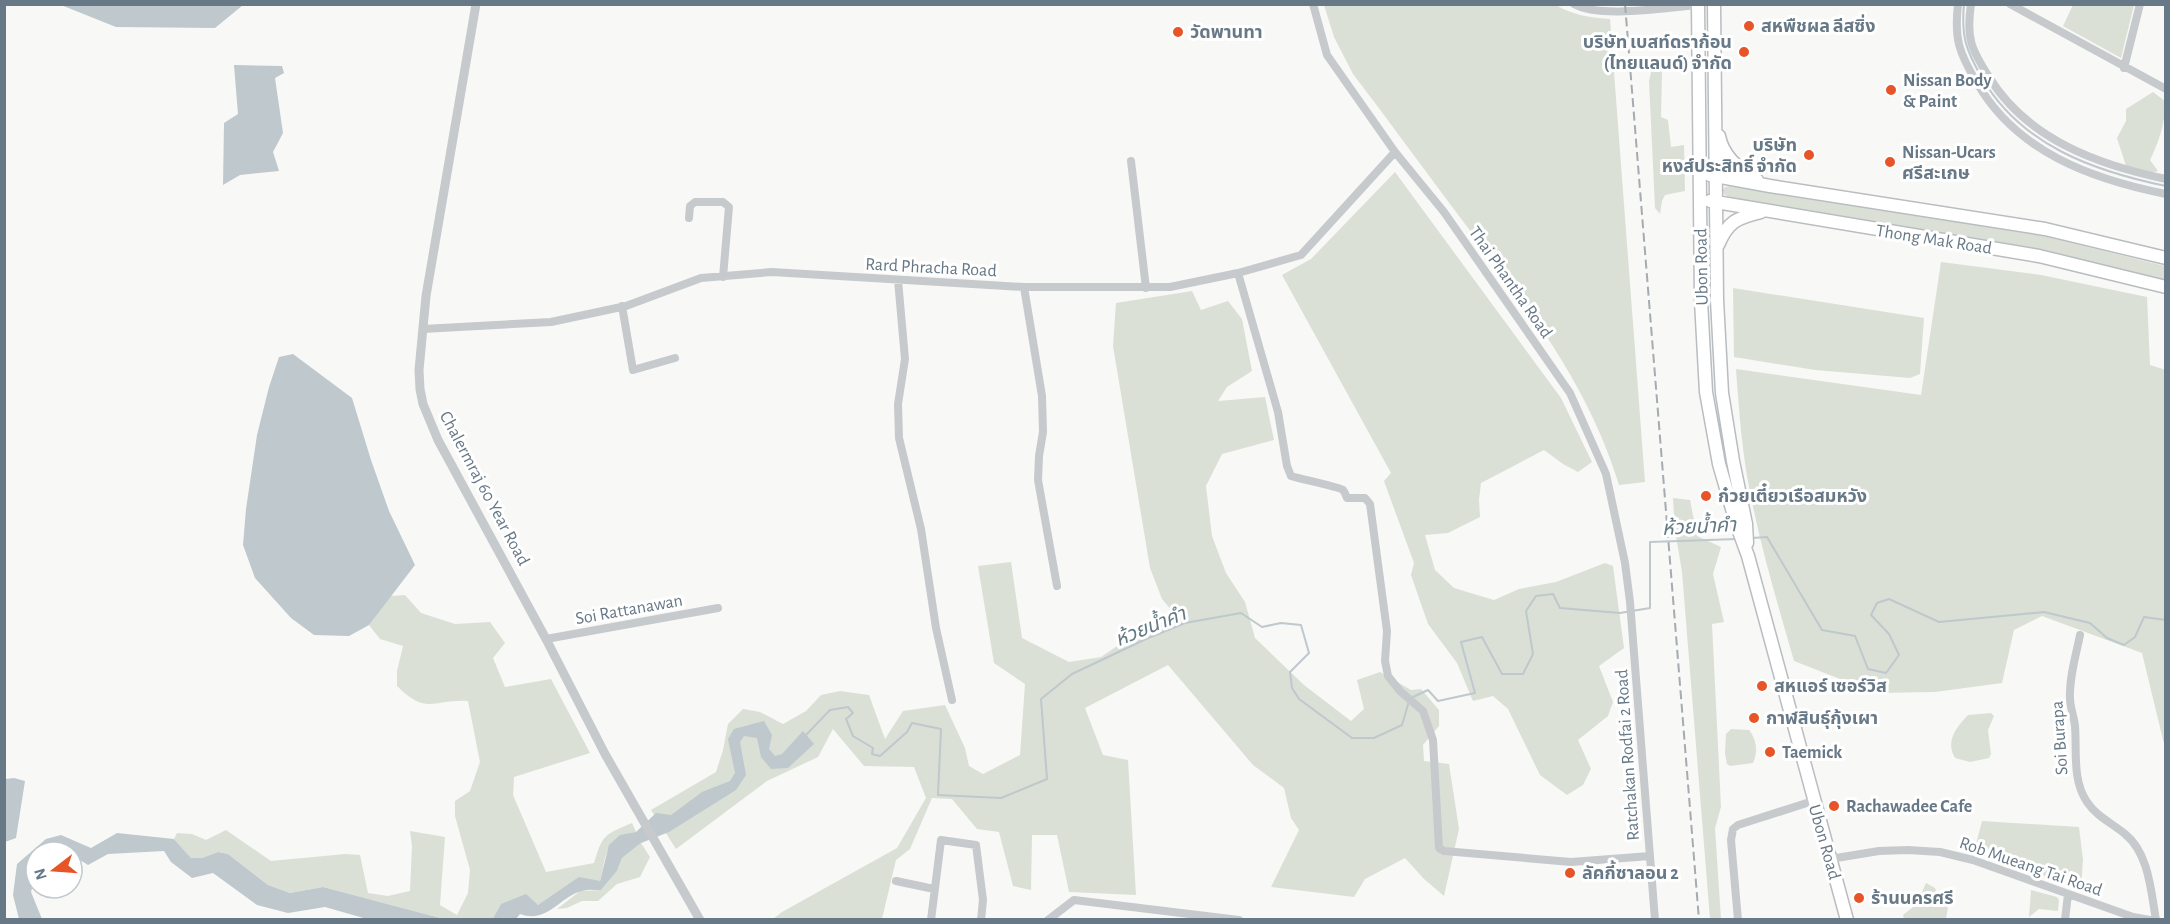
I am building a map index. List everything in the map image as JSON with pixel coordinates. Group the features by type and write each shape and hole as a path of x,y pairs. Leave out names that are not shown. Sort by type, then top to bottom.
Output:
{"main road":[{"name":"Ubon Road","path":"1714,4 1717,300 1722,393 1748,556 1847,920"},
{"name":"Ubon Road","path":"1698,5 1701,301 1706,392 1719,464 1742,525"},
{"path":"1715,114 1721,145 1732,163 1748,175 1770,186"},
{"name":"Thong Mak Road","path":"1700,174 2045,229 2166,258"},
{"name":"Thong Mak Road","path":"1700,199 2039,256 2166,287"},
{"path":"1717,247 1729,224 1744,216 1765,211"}],"street":[{"name":"Chalermraj 60 Year Road","path":"476,4 426,296 420,388 430,423 605,754 700,920"},
{"name":"Thai Phantha Road","path":"1313,4 1327,55 1395,152 1444,212 1570,393 1606,474 1625,563 1633,625"},
{"path":"1574,4 1606,12 1698,5"},
{"path":"1958,4 1956,24 1958,44 1968,69 2003,120 2019,135 2055,157 2125,186 2166,194"},
{"path":"1971,4 1968,23 1969,41 1995,87 2021,117 2061,144 2129,171 2166,179"},
{"path":"2010,4 2166,89"},
{"path":"2124,68 2140,4"},
{"name":"Rard Phracha Road","path":"423,329 551,322 622,306 701,278 772,272 1024,287 1170,287 1238,273 1301,255 1395,152"},
{"path":"1131,160 1146,288"},
{"path":"689,218 690,206 695,202 723,202 729,207 723,277"},
{"path":"1238,273 1278,412 1287,466 1291,476 1306,482 1337,487 1343,490 1347,498 1365,498 1370,504 1387,631 1385,661 1388,676 1424,711 1432,740 1439,848 1444,851 1571,862 1650,856"},
{"path":"898,280 905,359 897,404 899,438 921,529 936,628 952,700"},
{"path":"1024,287 1042,396 1043,432 1038,480 1057,586"},
{"path":"622,306 633,370 675,358"},
{"name":"Soi Rattanawan","path":"546,639 718,608"},
{"name":"Ratchakan Rodfai 2 Road","path":"1633,625 1655,920"},
{"name":"Soi Burapa","path":"2080,635 2070,699 2075,722 2078,783 2086,801 2099,817 2126,835 2136,846 2147,874 2156,920"},
{"path":"1738,920 1731,840 1733,829 1738,825 1813,801"},
{"path":"931,920 940,840 976,845 983,900 981,920"},
{"name":"Rob Mueang Tai Road","path":"1830,859 1879,851 1940,852 1974,860 2133,917 2150,920"},
{"path":"896,881 934,889"},
{"path":"2065,920 2068,894"},
{"path":"1047,920 1074,900 1239,920"}],"shaded area":[{"path":"243,4 215,28 116,27 61,5"},
{"path":"1324,5 1556,5 1582,15 1610,19 1645,482 1619,485 1590,412 1552,345 1509,282 1353,74 1334,37"},
{"path":"2073,5 2134,5 2121,58 2063,26"},
{"path":"234,65 282,66 284,73 275,78 283,133 273,152 279,171 240,175 223,185 224,123 238,114"},
{"path":"1652,68 1662,72 1661,117 1668,120 1671,147 1684,145 1685,191 1665,195 1660,214 1655,208 1649,81"},
{"path":"2153,92 2165,101 2165,109 2161,131 2150,160 2158,171 2152,173 2126,166 2117,138 2126,121 2126,109"},
{"path":"1395,172 1561,398 1592,462 1578,472 1544,450 1481,483 1480,517 1448,533 1425,535 1435,570 1454,588 1494,600 1519,589 1556,582 1605,563 1613,566 1624,648 1599,666 1613,702 1608,716 1578,740 1591,769 1583,785 1567,795 1540,775 1508,709 1493,696 1473,701 1457,663 1428,624 1411,575 1414,563 1384,481 1391,473 1282,275 1311,259"},
{"path":"1734,185 2043,236 2165,266 2165,281 2042,250 1734,199 1722,191 1725,187"},
{"path":"1941,262 2041,275 2147,297 2150,365 2166,370 2165,748 2142,653 2042,616 2014,630 2002,683 1935,692 1876,693 1794,661 1754,513 1743,447 1736,369 1921,395"},
{"path":"1733,288 1924,318 1920,374 1910,378 1815,370 1734,357"},
{"path":"1192,291 1201,310 1228,301 1242,319 1252,371 1227,387 1218,401 1265,397 1274,440 1222,454 1206,486 1212,536 1226,573 1245,602 1255,638 1304,685 1351,721 1364,709 1357,680 1380,672 1411,690 1421,689 1439,710 1439,726 1423,745 1424,761 1449,764 1459,829 1444,896 1405,858 1365,879 1354,897 1271,887 1299,830 1291,818 1284,788 1253,765 1168,665 1085,708 1103,755 1128,760 1136,895 1069,892 1057,835 1032,835 1031,890 1013,886 999,832 977,829 952,799 932,798 910,849 896,860 882,919 773,919 897,848 926,798 914,767 864,766 833,729 818,757 767,781 676,849 651,810 716,772 728,724 743,709 760,712 783,724 806,711 821,695 840,691 869,695 885,739 903,711 945,705 965,748 969,766 983,774 1020,755 1025,684 994,663 978,566 1011,562 1022,638 1069,662 1101,657 1151,623 1163,620 1173,612 1162,599 1150,568 1113,346 1116,303"},
{"path":"293,354 352,398 389,511 415,565 369,625 349,636 314,635 291,618 255,578 243,545 257,435 269,387 279,357"},
{"path":"1673,498 1690,500 1697,536 1721,547 1713,574 1724,622 1712,624 1721,807 1715,828 1721,919 1710,919 1682,572 1675,530"},
{"path":"405,595 421,613 455,624 490,622 505,643 493,658 505,687 551,679 590,753 514,777 513,795 546,872 594,863 606,837 632,823 636,832 612,843 606,855 600,881 537,905 501,904 492,920 444,919 323,887 290,893 268,885 228,854 218,852 202,858 191,858 174,839 177,833 192,834 206,840 226,830 271,861 345,854 360,855 368,893 388,896 410,891 412,846 410,831 445,837 440,905 457,915 468,893 470,870 455,816 455,801 470,791 480,762 468,701 431,704 416,701 407,695 397,686 397,671 403,646 380,639 369,625 390,596"},
{"path":"1991,713 1994,716 1988,730 1991,754 1989,758 1970,762 1955,758 1951,746 1953,735 1968,715"},
{"path":"764,721 772,735 769,749 775,756 782,754 803,731 814,744 788,768 771,769 761,757 757,738 744,736 740,742 746,775 736,790 669,832 641,843 622,858 617,871 601,890 587,890 574,894 538,915 520,914 516,919 492,920 501,904 526,894 538,905 579,877 600,881 609,845 620,835 636,832 656,813 671,815 702,792 730,781 735,773 728,739 734,729"},
{"path":"1731,729 1749,730 1752,734 1756,746 1753,763 1730,766 1727,764 1726,734"},
{"path":"14,778 25,781 16,838 5,842 5,779"},
{"path":"1982,821 2079,827 2083,860 2081,888 1974,852"},
{"path":"117,833 174,839 191,858 202,858 218,852 228,854 268,885 290,893 323,887 444,919 367,919 325,907 288,913 257,905 213,873 192,878 171,862 164,851 108,854 88,865 84,862 84,845 91,848"},
{"path":"61,835 73,840 45,840 46,839"},
{"path":"641,843 650,857 640,877 617,884 598,901 582,901 567,908 557,909 580,891 601,890 617,871 622,858"},
{"path":"24,858 24,900 34,900 42,919 19,919 13,895 17,864"},
{"path":"1926,883 1935,888 1940,900 1948,907 1946,919 1904,919 1903,915 1917,904"},
{"path":"2031,890 2057,897 2058,911 2039,909 2029,917"}],"waterway":[{"path":"1964,4 1964,35 1972,59 1998,101 2017,121 2038,138 2086,163 2166,186"},
{"name":"ห้วยน้ำคำ","path":"1752,538 1767,537 1822,630 1855,636 1868,669 1886,673 1899,655 1889,634 1871,615 1877,603 1889,599 1939,622 2044,612 2090,623 2107,638 2124,645 2135,637 2144,617 2166,620"},
{"name":"ห้วยน้ำคำ","path":"1413,697 1428,690 1438,701 1475,693 1461,642 1482,637 1502,674 1523,674 1533,654 1526,611 1536,596 1553,594 1560,608 1620,613 1650,608 1650,542 1737,539"},
{"name":"ห้วยน้ำคำ","path":"806,735 830,710 848,707 853,713 846,719 853,736 873,748 872,754 880,756 907,732 912,723 941,729 938,795 1001,798 1047,779 1041,699 1072,674 1185,623 1241,613 1262,627 1281,623 1301,625 1309,653 1290,672 1292,688 1299,699 1352,738 1374,738 1402,725 1409,701"}],"railway":[{"path":"1625,4 1699,920"}],"place":[{"name":"สหพืชผล ลีสซิ่ง","path":"1749,26"},
{"name":"วัดพานทา","path":"1178,32"},
{"name":"บริษัท เบสท์ดราก้อน (ไทยแลนด์) จำกัด","path":"1744,52"},
{"name":"Nissan Body & Paint","path":"1891,90"},
{"name":"บริษัท หงส์ประสิทธิ์ จำกัด","path":"1809,155"},
{"name":"Nissan-Ucars ศรีสะเกษ","path":"1890,162"},
{"name":"ก๋วยเตี๋ยวเรือสมหวัง","path":"1706,496"},
{"name":"สหแอร์ เซอร์วิส","path":"1762,686"},
{"name":"กาฬสินธุ์กุ้งเผา","path":"1754,718"},
{"name":"Taemick","path":"1770,752"},
{"name":"Rachawadee Cafe","path":"1834,806"},
{"name":"ลัคกี้ซาลอน 2","path":"1570,873"},
{"name":"ร้านนครศรี","path":"1859,898"}]}
